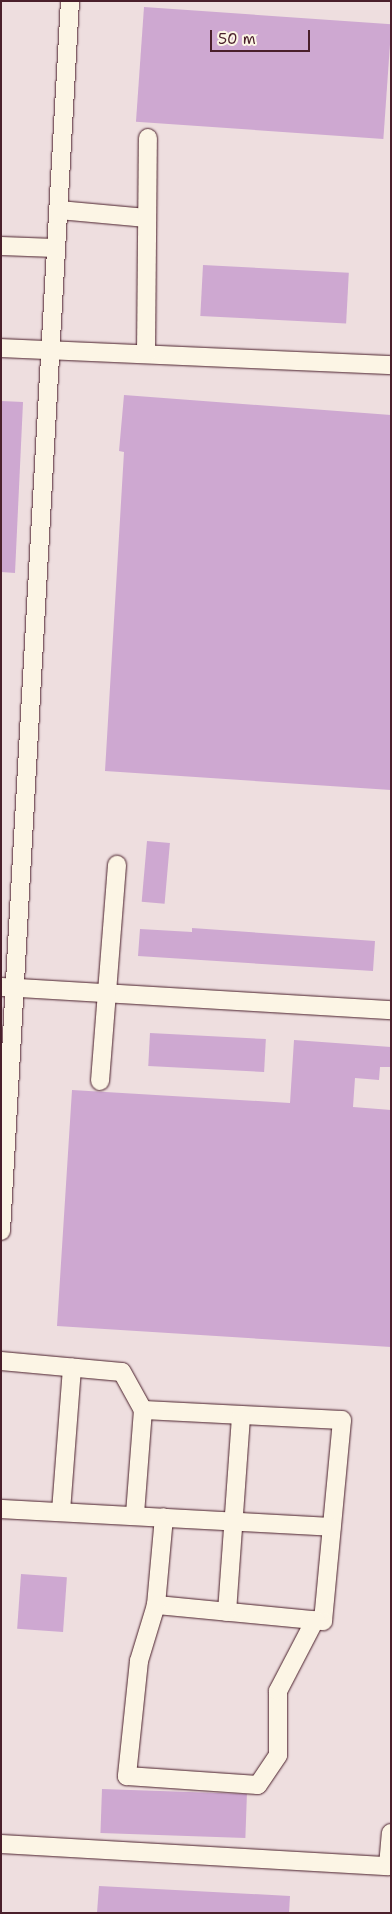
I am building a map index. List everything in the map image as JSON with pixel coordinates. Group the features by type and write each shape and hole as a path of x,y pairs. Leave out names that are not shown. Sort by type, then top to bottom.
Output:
{"lane":[{"path":"1,1230 8,988 59,210 70,1"},
{"path":"146,354 148,138"},
{"path":"59,210 147,218"},
{"path":"1,246 56,248"},
{"path":"1,348 391,365"},
{"path":"100,1081 117,865"},
{"path":"8,988 391,1010"},
{"path":"1,1361 122,1372 143,1410 135,1514"},
{"path":"61,1511 72,1367"},
{"path":"143,1410 342,1420 323,1621 156,1605"},
{"path":"227,1612 241,1415"},
{"path":"1,1509 135,1514 332,1527"},
{"path":"164,1516 156,1605 139,1661 128,1776 258,1785 278,1755 278,1692 315,1620"},
{"path":"1,1844 388,1866 391,1833"}],"shaded area":[{"path":"1,1 391,1 391,1913 1,1913"}],"building":[{"path":"144,7 391,24 383,139 136,122"},
{"path":"203,265 349,273 346,324 200,316"},
{"path":"124,395 391,415 391,790 105,771 124,452 119,451"},
{"path":"1,401 23,402 15,573 1,572"},
{"path":"147,841 170,843 165,904 142,902"},
{"path":"192,928 375,941 373,971 138,956 140,929 192,932"},
{"path":"150,1033 266,1039 264,1072 148,1066"},
{"path":"294,1040 391,1047 390,1067 380,1067 379,1080 355,1078 353,1107 391,1110 391,1347 57,1326 72,1090 290,1103"},
{"path":"21,1574 67,1577 63,1632 17,1629"},
{"path":"102,1789 247,1794 245,1838 100,1833"},
{"path":"99,1886 290,1896 289,1913 97,1913"}]}
